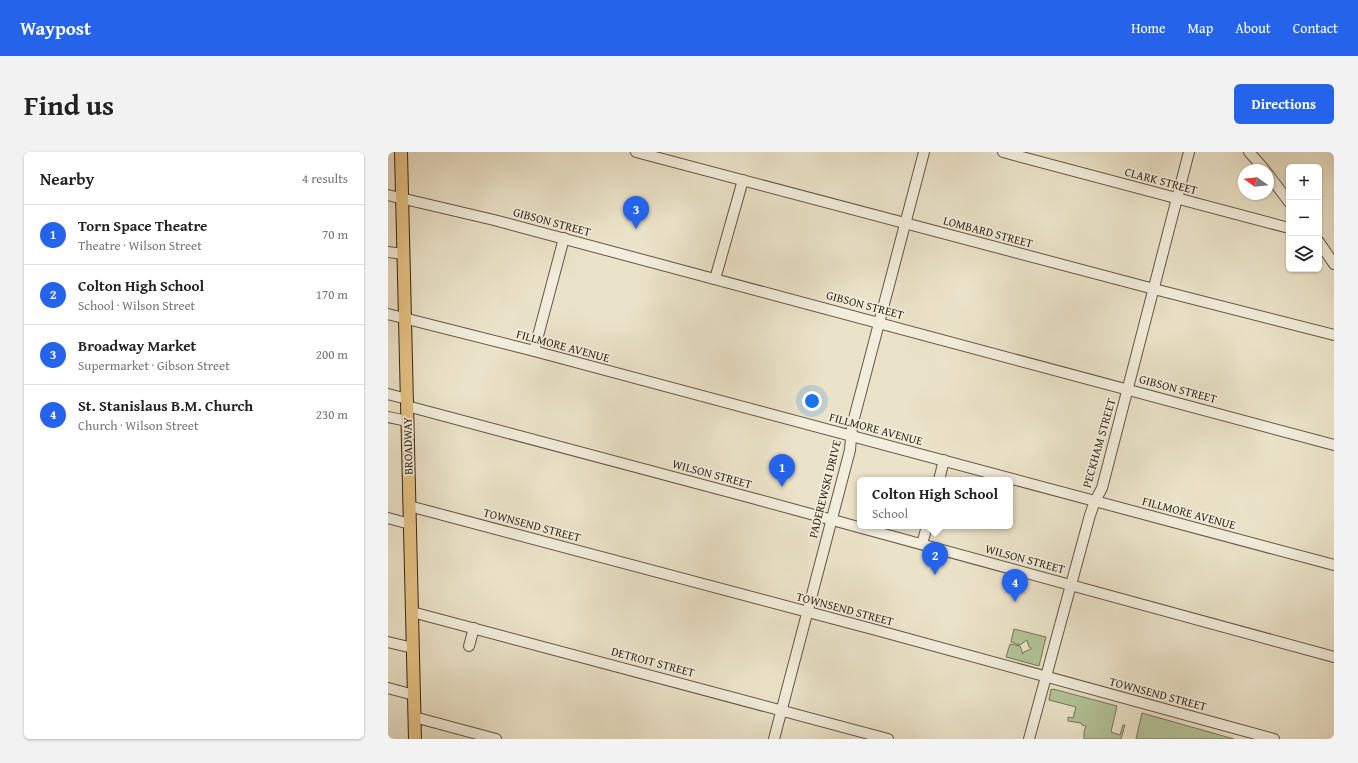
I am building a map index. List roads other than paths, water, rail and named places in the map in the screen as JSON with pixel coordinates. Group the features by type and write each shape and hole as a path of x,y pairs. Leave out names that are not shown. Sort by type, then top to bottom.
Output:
{"main road":[{"name":"BROADWAY","path":"401,152 415,739"}],"street":[{"name":"LOMBARD STREET","path":"636,152 1334,335"},
{"name":"PADEREWSKI DRIVE","path":"774,739 850,450 852,426 924,152"},
{"name":"CLARK STREET","path":"1002,152 1286,227"},
{"name":"PECKHAM STREET","path":"1030,739 1090,515 1102,488 1190,152"},
{"path":"1249,152 1260,164"},
{"path":"1260,152 1264,164"},
{"path":"715,279 743,180"},
{"path":"1274,182 1288,200"},
{"name":"GIBSON STREET","path":"388,195 564,238 1334,445"},
{"path":"534,351 564,238"},
{"path":"1322,246 1334,264"},
{"path":"388,252 403,254"},
{"name":"FILLMORE AVENUE","path":"388,314 534,351 1007,477"},
{"name":"WILSON STREET","path":"388,394 407,403 857,527"},
{"path":"388,416 407,421"},
{"path":"940,477 944,460"},
{"name":"FILLMORE AVENUE","path":"1013,479 1334,565"},
{"name":"TOWNSEND STREET","path":"409,506 1046,676 1274,739"},
{"path":"388,518 410,524"},
{"name":"WILSON STREET","path":"866,529 1334,657"},
{"path":"922,544 926,529"},
{"name":"DETROIT STREET","path":"412,612 888,739"},
{"path":"469,646 474,628"},
{"path":"388,642 413,648"},
{"path":"388,688 414,694"},
{"path":"414,717 496,739"}],"place":[{"name":"Broadway Market","path":"636,229"},
{"name":"Torn Space Theatre","path":"782,487"},
{"name":"Colton High School","path":"935,575"},
{"name":"St. Stanislaus B.M. Church","path":"1015,602"}]}
